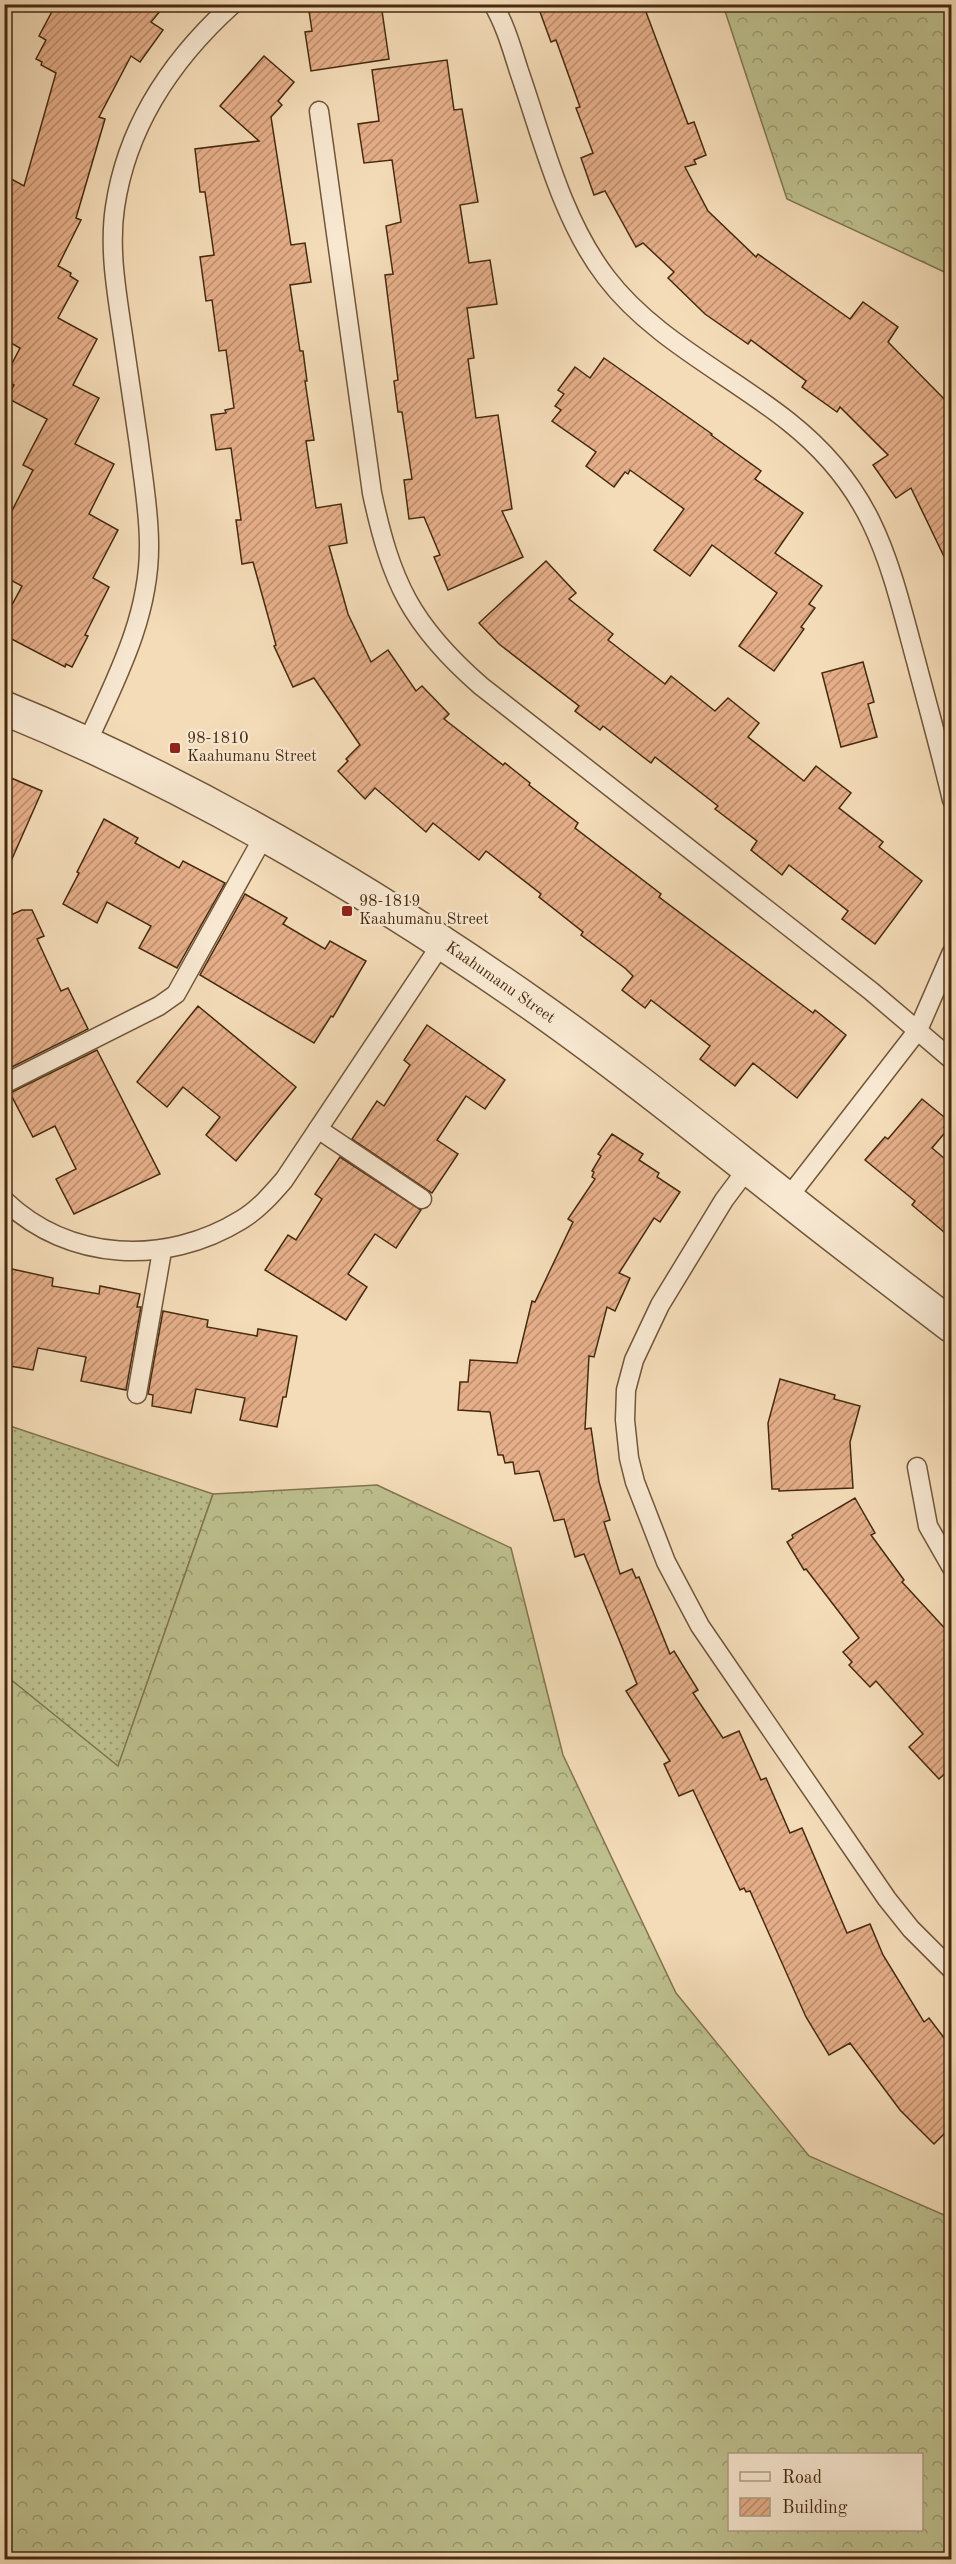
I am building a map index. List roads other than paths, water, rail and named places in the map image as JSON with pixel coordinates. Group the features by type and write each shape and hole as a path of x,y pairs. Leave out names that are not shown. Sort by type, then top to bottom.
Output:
{"street":[{"name":"Kaahumanu Street","path":"4,708 157,778 343,880 442,943 596,1050 951,1326"}],"lane":[{"path":"86,745 130,649 147,583 149,545 145,489 116,284 113,245 115,208 132,142 160,86 202,36 233,4"},
{"path":"493,4 569,213 587,250 607,278 630,305 669,337 771,408 817,444 846,479 870,517 881,540 894,579 951,800"},
{"path":"319,111 372,493 383,542 393,572 420,623 451,660 481,686 852,976 951,1060"},
{"path":"8,1082 159,1006 176,994 264,836"},
{"path":"4,1200 38,1227 80,1245 125,1252 162,1251 192,1243 241,1220 263,1203 284,1180 442,943"},
{"path":"787,1199 918,1030 951,952"},
{"path":"318,1129 422,1199"},
{"path":"748,1168 724,1200 660,1305 634,1360 626,1390 625,1420 629,1458 635,1482 666,1562 700,1626 887,1899 911,1929 951,1970"},
{"path":"137,1394 162,1251"},
{"path":"917,1467 928,1526 951,1568"}],"place":[{"name":"98-1810 Kaahumanu Street","path":"175,748"},
{"name":"98-1819 Kaahumanu Street","path":"347,911"}]}
